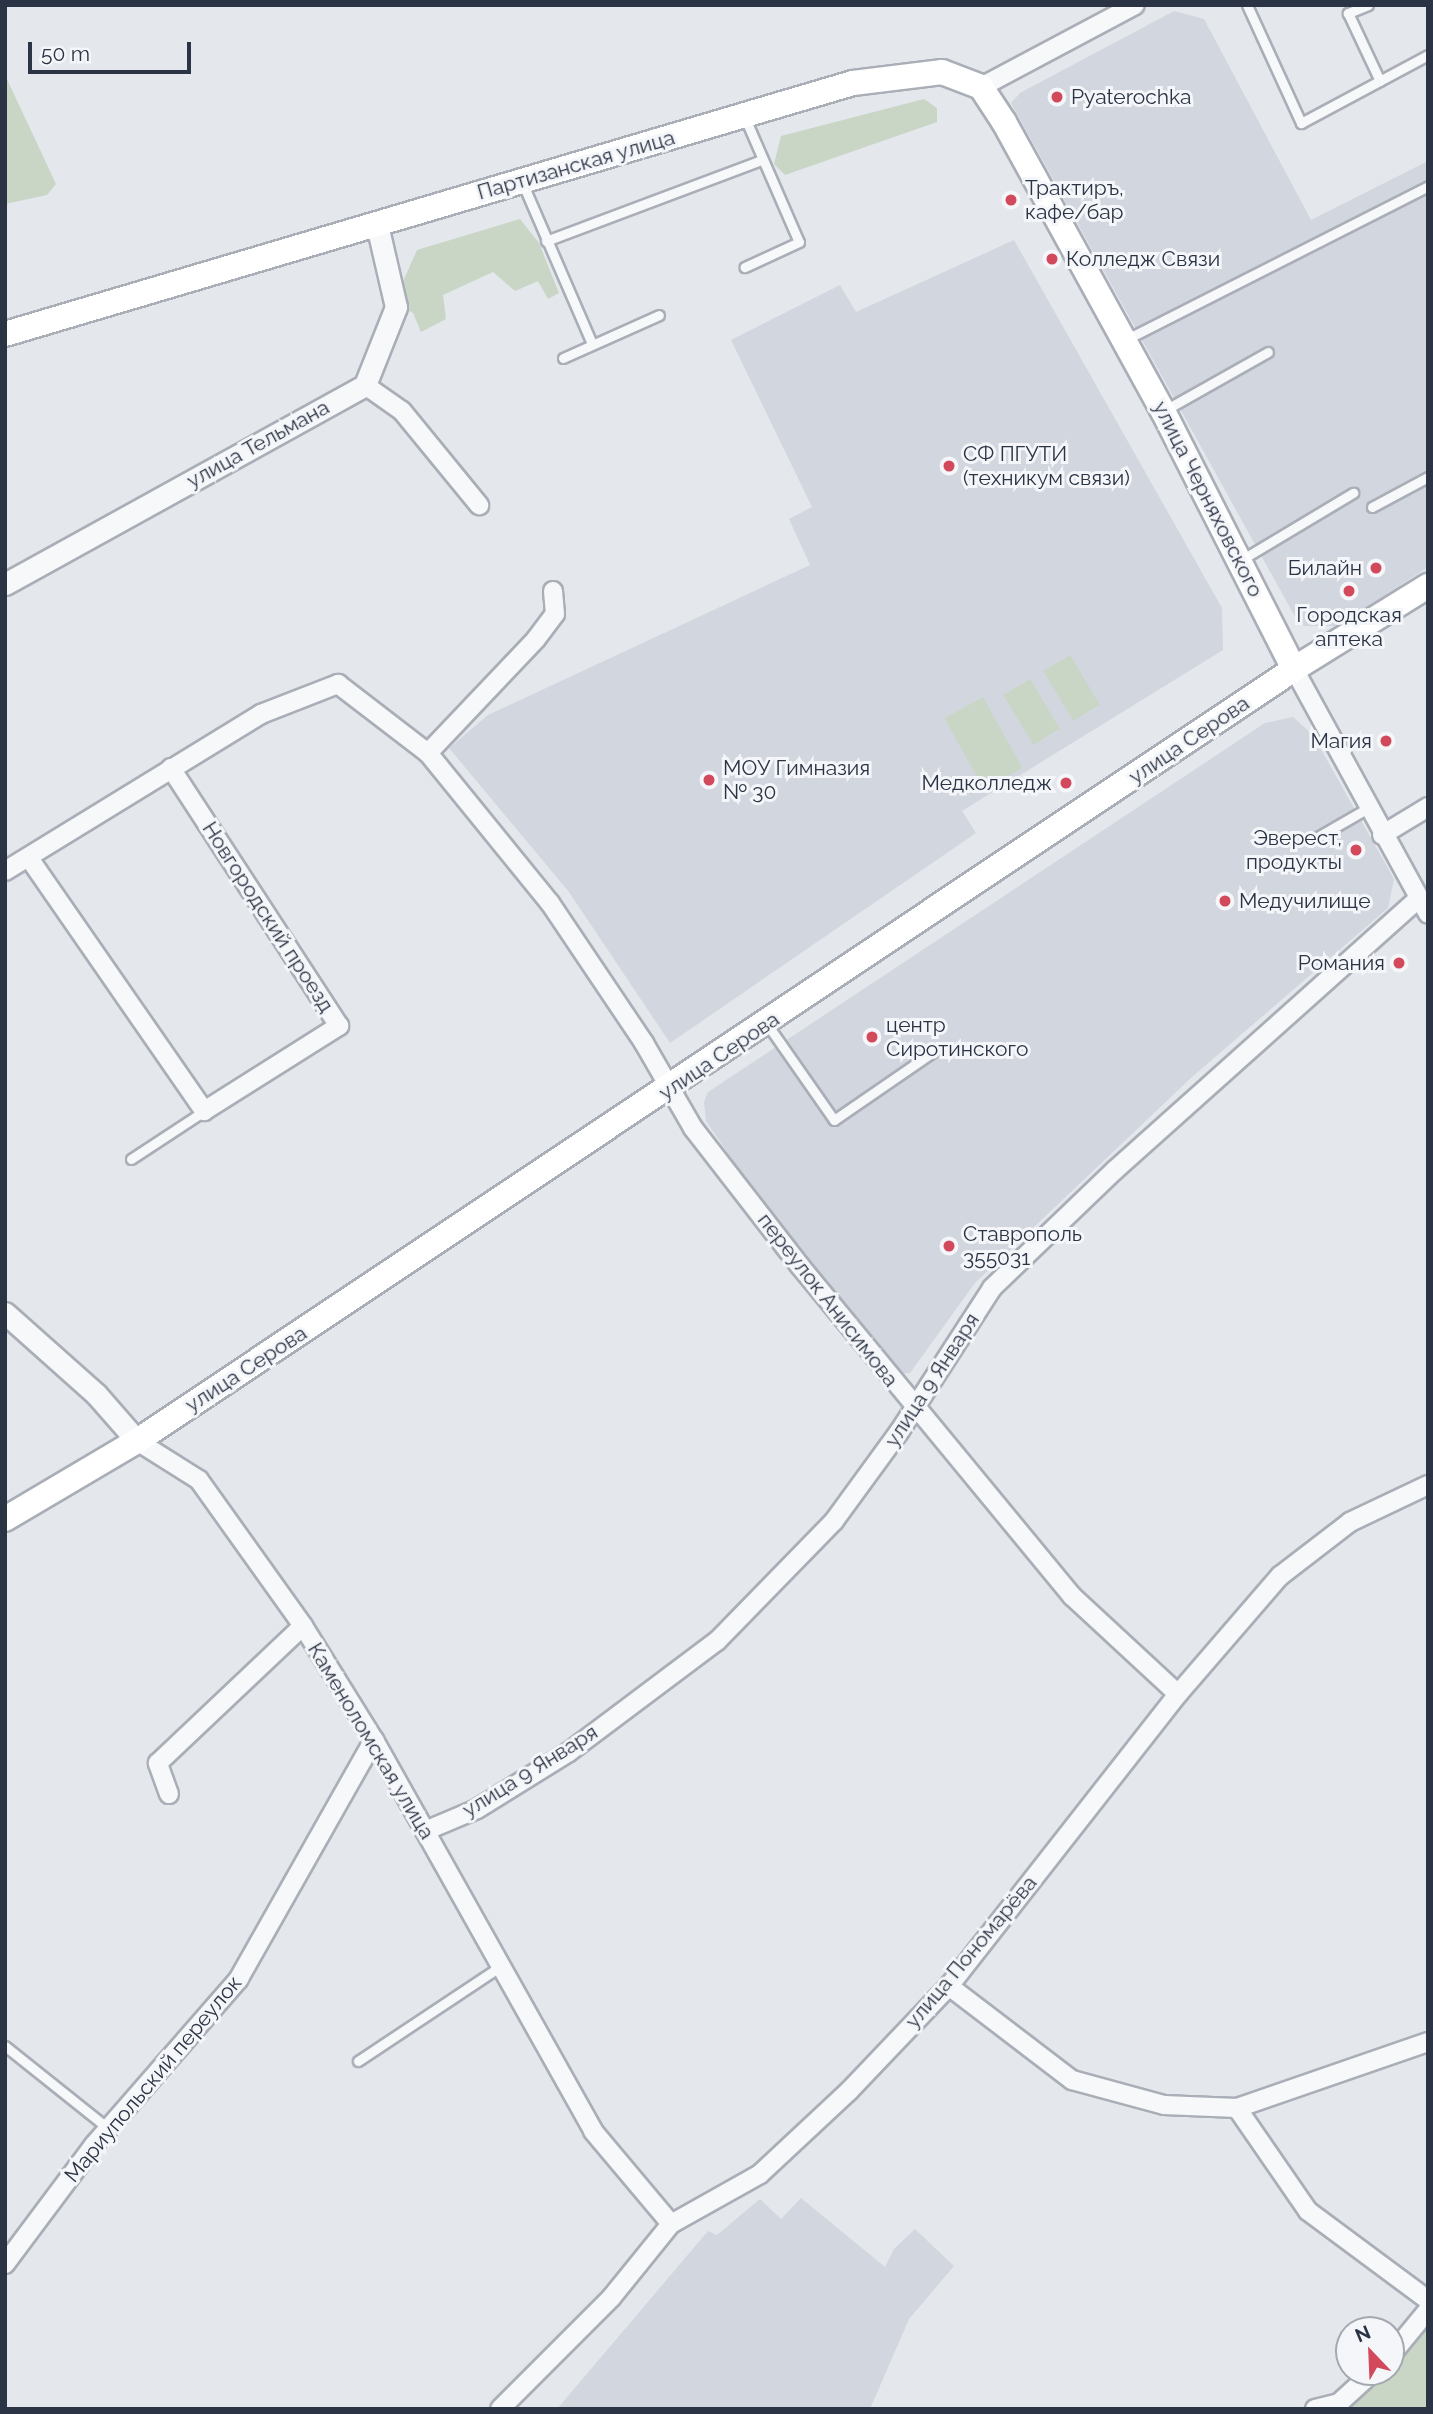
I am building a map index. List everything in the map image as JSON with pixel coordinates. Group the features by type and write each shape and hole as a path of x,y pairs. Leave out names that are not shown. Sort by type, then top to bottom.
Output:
{"main road":[{"name":"Партизанская улица","path":"5,334 852,83 942,72 981,88"},
{"name":"улица Черняховского","path":"981,88 1125,340 1294,669"},
{"name":"улица Серова","path":"5,1519 137,1441 670,1089 1294,669 1428,586"}],"street":[{"path":"981,88 1135,5"},
{"path":"377,225 396,307 365,385 402,411 479,505"},
{"name":"улица Тельмана","path":"5,584 365,385"},
{"path":"428,753 536,639 555,614 553,591"},
{"name":"улица Черняховского","path":"1294,669 1382,835 1424,906"},
{"name":"переулок Анисимова","path":"171,768 261,714 338,684 428,753 550,903 693,1128 913,1405 1072,1596 1178,1694"},
{"path":"5,871 171,768"},
{"name":"Новгородский проезд","path":"171,768 339,1026 204,1111"},
{"path":"1382,835 1428,807"},
{"path":"29,858 204,1111"},
{"name":"улица 9 Января","path":"425,1831 477,1809 569,1752 717,1641 834,1521 900,1432 913,1405 992,1288 1115,1170 1424,906"},
{"name":"Каменоломская улица","path":"5,1313 96,1394 137,1441 199,1480 303,1626 374,1740 593,2131 671,2224"},
{"name":"улица Пономарёва","path":"500,2409 611,2298 671,2224 760,2174 849,2091 949,1986 1178,1694 1280,1576 1350,1522 1428,1485"},
{"path":"169,1794 158,1763 303,1626"},
{"name":"Мариупольский переулок","path":"5,2264 109,2129 238,1980 374,1740"},
{"path":"949,1986 1072,2080 1164,2105 1237,2108 1428,2042"},
{"path":"1237,2108 1308,2211 1428,2300"},
{"path":"1405,2338 1428,2310"},
{"path":"1315,2409 1339,2403 1358,2386"}],"lane":[{"path":"1247,5 1301,123 1428,55"},
{"path":"1368,5 1348,13 1380,81"},
{"path":"744,116 799,242 746,267"},
{"path":"545,241 762,160"},
{"path":"521,180 545,241 592,344"},
{"path":"1125,340 1428,186"},
{"path":"563,358 659,315"},
{"path":"1163,411 1268,352"},
{"path":"1372,507 1428,477"},
{"path":"1239,561 1353,493"},
{"path":"1316,838 1368,808"},
{"path":"767,1024 834,1120 933,1052"},
{"path":"131,1159 204,1111"},
{"path":"358,2061 501,1966"},
{"path":"5,2046 109,2129"}],"shaded area":[{"path":"1174,11 1204,19 1311,220 1428,161 1428,567 1338,626 1304,626 1294,615 1011,103 1020,93"},
{"path":"1014,240 1222,608 1223,650 962,811 976,833 670,1043 569,892 449,748 488,715 810,565 789,519 812,507 731,340 840,285 856,312"},
{"path":"1293,717 1313,735 1394,879 1388,908 1192,1077 975,1283 910,1373 896,1374 735,1164 706,1121 704,1102 708,1092 1265,723"},
{"path":"801,2198 885,2267 894,2249 915,2229 954,2266 909,2319 870,2409 557,2409 708,2231 717,2235 760,2199 781,2219"}],"green space":[{"path":"5,75 56,184 47,195 5,204"},
{"path":"924,99 937,108 937,122 785,175 774,164 781,136"},
{"path":"520,219 539,243 559,293 548,299 538,281 515,291 493,272 443,295 446,319 421,332 413,313 402,306 401,286 417,250"},
{"path":"1070,655 1100,705 1073,721 1043,671"},
{"path":"1030,679 1060,729 1033,745 1003,695"},
{"path":"983,697 1022,768 984,789 945,718"},
{"path":"1428,2328 1428,2409 1348,2409 1370,2386 1405,2386 1405,2351"}],"place":[{"name":"Pyaterochka","path":"1057,97"},
{"name":"Трактиръ, кафе/бар","path":"1011,200"},
{"name":"Колледж Связи","path":"1052,259"},
{"name":"СФ ПГУТИ (техникум связи)","path":"949,466"},
{"name":"Билайн","path":"1376,568"},
{"name":"Городская аптека","path":"1349,591"},
{"name":"Магия","path":"1386,741"},
{"name":"МОУ Гимназия № 30","path":"709,780"},
{"name":"Медколледж","path":"1066,783"},
{"name":"Эверест, продукты","path":"1356,850"},
{"name":"Медучилище","path":"1225,901"},
{"name":"Романия","path":"1399,963"},
{"name":"центр Сиротинского","path":"872,1037"},
{"name":"Ставрополь 355031","path":"949,1246"}]}
